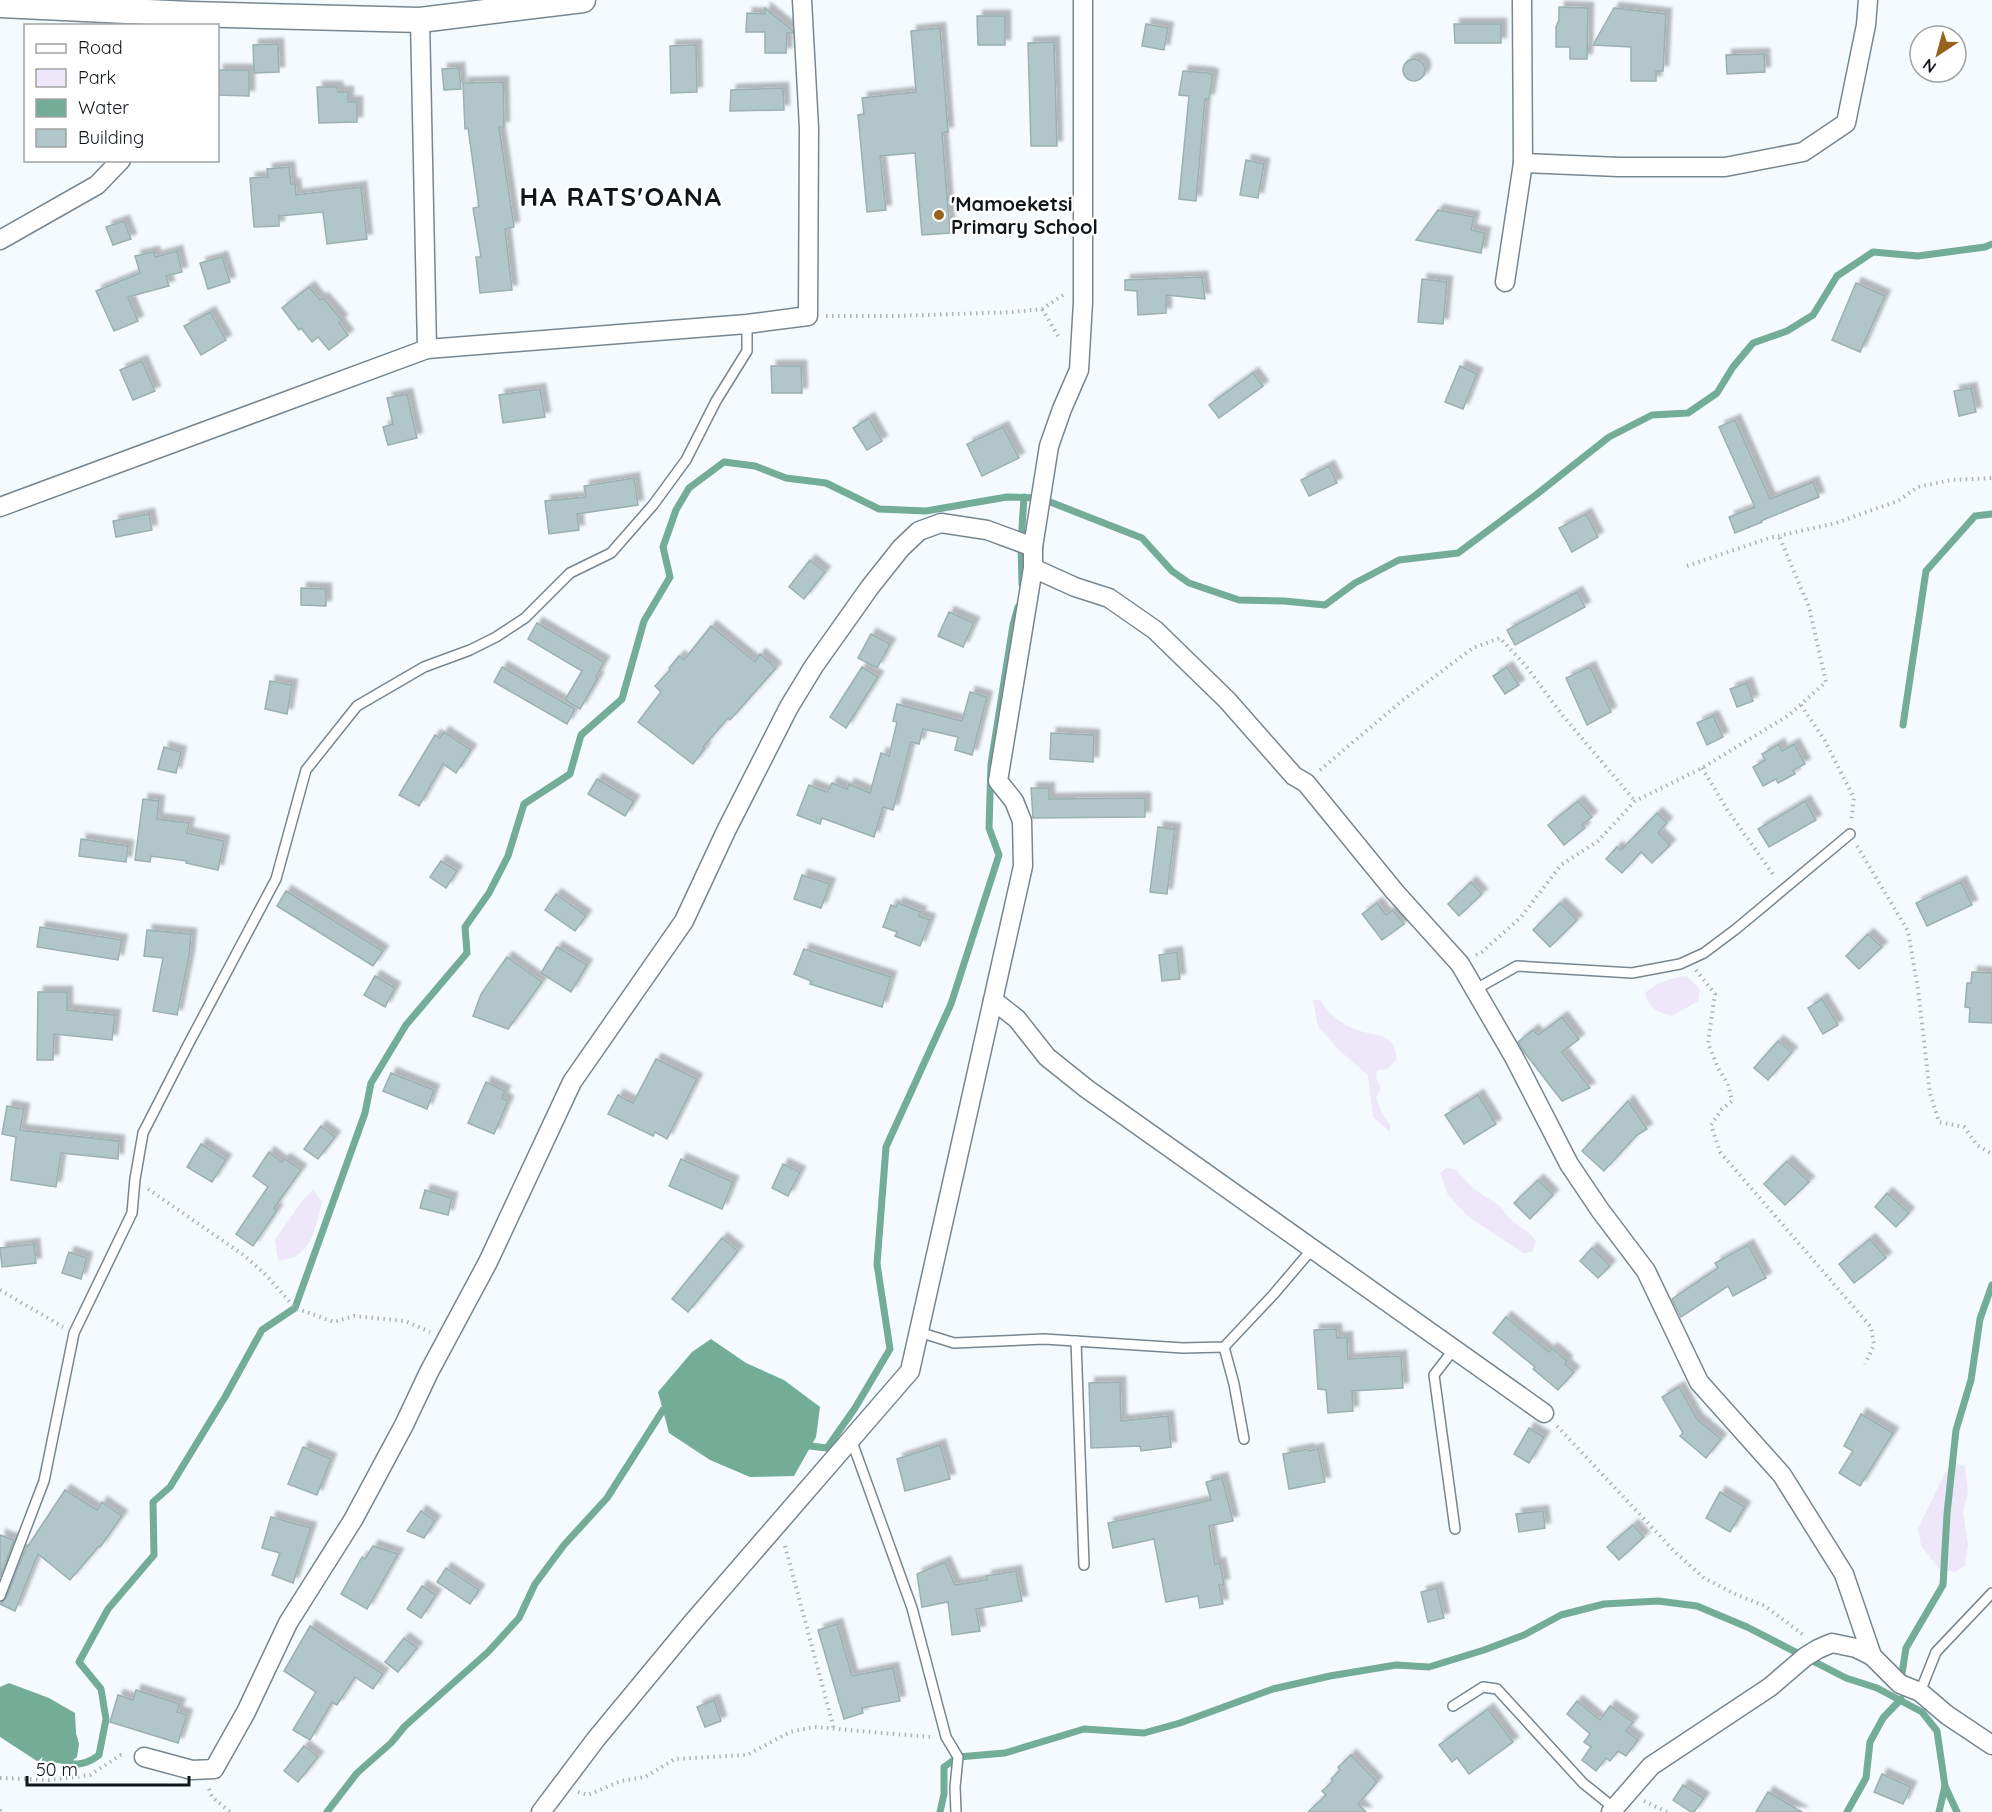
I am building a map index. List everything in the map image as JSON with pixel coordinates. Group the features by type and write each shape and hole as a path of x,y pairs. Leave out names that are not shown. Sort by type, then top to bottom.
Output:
{"street":[{"path":"0,5 190,20 420,20 583,0"},
{"path":"0,507 427,349 747,324 808,316 809,128 802,0"},
{"path":"541,1812 596,1739 684,1632 910,1371 1023,866 1022,821 1014,801 998,781 1033,568 1033,547 1049,446 1079,370 1083,277 1083,0"},
{"path":"1505,282 1523,162 1522,0"},
{"path":"1523,162 1619,167 1725,167 1803,152 1846,123 1866,25 1868,0"},
{"path":"420,20 427,349"},
{"path":"0,240 97,185 119,162"},
{"path":"144,1757 192,1770 214,1769 246,1712 288,1623 353,1520 404,1425 429,1372 488,1262 572,1082 684,921 726,831 789,707 814,666 870,587 901,548 920,531 941,523 987,530 1033,547"},
{"path":"1033,568 1108,598 1155,630 1227,700 1294,776 1306,783 1395,892 1460,964 1514,1057 1569,1164 1646,1271 1699,1382 1782,1475 1844,1574 1872,1656"},
{"path":"993,1000 1017,1019 1047,1057 1087,1089 1544,1413"},
{"path":"1613,1810 1651,1766 1770,1687 1805,1657 1832,1642 1856,1648 1872,1656 1900,1684 1920,1692 1947,1715 1992,1745"}],"lane":[{"path":"0,1596 44,1481 74,1333 132,1213 135,1179 144,1133 276,879 306,770 357,706 424,667 470,650 496,637 525,618 570,573 611,552 653,505 686,460 716,401 747,351 747,324"},
{"path":"1476,989 1517,966 1632,973 1680,964 1704,954 1850,834"},
{"path":"919,1332 954,1343 1044,1339 1183,1348 1224,1347 1313,1248"},
{"path":"1076,1341 1084,1565"},
{"path":"1224,1347 1234,1384 1244,1439"},
{"path":"1454,1349 1434,1376 1455,1529"},
{"path":"851,1439 912,1608 946,1737 958,1757 955,1787 956,1812"},
{"path":"1920,1692 1936,1652 1992,1593"},
{"path":"1453,1706 1483,1687 1497,1689 1583,1783 1613,1810"}],"path":[{"path":"808,316 896,316 1042,309 1059,300 1083,277"},
{"path":"1042,309 1061,340 1080,353"},
{"path":"1687,566 1779,536 1846,519 1898,501 1918,487 1951,480 1992,478"},
{"path":"1460,964 1482,952 1521,917 1561,866 1598,841 1635,801 1702,768 1789,715 1826,682 1809,608 1779,536"},
{"path":"1306,783 1403,700 1473,648 1500,638 1526,666 1563,716 1635,801"},
{"path":"1801,705 1825,741 1854,798 1850,834 1908,931 1918,989 1930,1093 1939,1122 1964,1127 1977,1146 1992,1154"},
{"path":"1702,768 1752,847 1784,889"},
{"path":"1690,959 1714,994 1708,1043 1718,1068 1728,1083 1732,1101 1722,1109 1711,1125 1720,1152 1871,1328 1874,1346 1865,1364"},
{"path":"135,1179 245,1256 266,1275 295,1308 334,1322 354,1316 405,1321 430,1332 445,1342"},
{"path":"0,1290 74,1333"},
{"path":"1544,1413 1675,1552 1704,1578 1765,1606 1804,1634 1818,1649"},
{"path":"775,1527 782,1538 834,1729"},
{"path":"560,1787 588,1795 621,1781 645,1777 675,1759 747,1755 790,1732 814,1727 916,1737 946,1737"},
{"path":"0,1778 49,1780 90,1774 121,1755 144,1757"},
{"path":"214,1769 209,1789 212,1797 230,1812"}],"green space":[{"path":"1687,976 1700,990 1698,1001 1672,1016 1651,1006 1645,993 1649,989 1664,981"},
{"path":"1313,1000 1320,1000 1337,1019 1348,1026 1383,1036 1393,1045 1397,1059 1387,1069 1377,1070 1376,1078 1381,1087 1376,1098 1390,1125 1390,1132 1373,1117 1368,1075 1339,1050 1318,1026"},
{"path":"1446,1168 1455,1169 1474,1189 1500,1206 1509,1218 1530,1234 1536,1241 1532,1252 1523,1253 1470,1218 1448,1195 1440,1173"},
{"path":"313,1190 322,1201 310,1240 298,1255 278,1260 275,1240 302,1201"},
{"path":"1952,1463 1965,1466 1968,1492 1963,1511 1968,1545 1965,1565 1955,1572 1939,1569 1921,1545 1918,1529"}],"water":[{"path":"711,1339 746,1363 784,1380 820,1407 816,1437 794,1476 750,1477 710,1460 669,1433 658,1392 692,1352"},
{"path":"9,1683 49,1698 75,1713 79,1744 77,1757 68,1764 37,1761 0,1737 0,1687"}],"building":[{"path":"1559,7 1588,8 1587,59 1570,59 1570,47 1556,47"},
{"path":"765,8 792,30 793,33 787,33 786,53 765,53 765,32 746,32 747,13 765,14"},
{"path":"1614,8 1666,14 1663,71 1656,71 1656,81 1631,81 1631,47 1593,45"},
{"path":"977,16 1005,16 1005,45 978,45"},
{"path":"1146,24 1168,28 1164,50 1142,46"},
{"path":"1454,24 1501,24 1501,43 1455,43"},
{"path":"940,28 948,132 942,133 950,233 922,235 915,153 880,156 886,210 867,212 858,115 864,114 862,98 916,92 911,31"},
{"path":"1054,42 1057,146 1031,146 1028,43"},
{"path":"278,44 279,72 254,73 253,45"},
{"path":"696,45 697,92 671,93 670,46"},
{"path":"1764,54 1765,72 1727,74 1726,55"},
{"path":"1414,59 1424,66 1425,70 1418,80 1414,81 1404,74 1403,70 1410,60"},
{"path":"459,68 461,89 444,90 442,69"},
{"path":"219,70 249,70 249,96 219,95"},
{"path":"1183,71 1213,75 1209,99 1205,99 1196,201 1179,199 1189,96 1179,95"},
{"path":"503,82 504,127 499,127 514,227 505,229 512,290 480,293 476,257 481,257 473,208 479,207 468,128 465,129 463,83"},
{"path":"317,87 337,87 338,92 348,92 348,102 357,102 357,122 319,123"},
{"path":"783,88 784,110 730,111 731,90"},
{"path":"1246,160 1264,164 1258,198 1240,195"},
{"path":"289,167 291,184 295,184 296,195 361,187 367,239 327,244 323,212 279,216 279,226 254,227 250,178 268,177 267,169"},
{"path":"1438,210 1474,217 1471,230 1485,233 1481,253 1416,240"},
{"path":"124,221 131,239 113,245 106,227"},
{"path":"177,251 182,272 166,276 169,286 128,297 138,321 114,331 96,291 140,273 135,256 154,252 155,257"},
{"path":"222,257 230,282 208,289 200,263"},
{"path":"1202,277 1205,299 1166,295 1166,313 1138,315 1137,291 1125,290 1125,280"},
{"path":"1422,279 1447,282 1443,324 1418,322"},
{"path":"1856,283 1885,296 1860,352 1832,340"},
{"path":"309,287 320,300 323,298 342,320 339,323 348,335 329,350 318,337 312,342 301,328 299,330 282,308"},
{"path":"210,312 226,340 201,355 184,326"},
{"path":"142,361 155,391 133,400 120,370"},
{"path":"771,366 801,366 802,393 772,393"},
{"path":"1460,366 1477,374 1463,409 1445,402"},
{"path":"1253,373 1263,386 1219,418 1209,405"},
{"path":"1971,388 1976,412 1959,416 1954,391"},
{"path":"540,389 545,417 503,423 499,395"},
{"path":"407,394 417,438 388,445 383,427 393,424 387,398"},
{"path":"869,418 882,441 867,450 853,428"},
{"path":"1735,420 1770,499 1813,482 1819,497 1735,533 1729,517 1755,507 1719,427"},
{"path":"1003,427 1019,458 982,476 967,444"},
{"path":"1329,466 1337,483 1309,496 1301,480"},
{"path":"634,478 638,505 577,514 579,530 549,534 545,501 586,497 584,486"},
{"path":"149,514 152,530 116,537 113,521"},
{"path":"1586,514 1598,537 1572,552 1559,528"},
{"path":"810,560 825,572 804,599 789,587"},
{"path":"301,588 326,589 326,606 301,605"},
{"path":"1577,592 1585,607 1515,645 1507,630"},
{"path":"949,612 974,623 963,647 938,636"},
{"path":"537,623 604,662 596,677 598,678 580,709 565,700 582,671 528,639"},
{"path":"711,626 755,662 760,654 776,668 730,720 728,718 703,747 705,748 693,764 638,722 661,692 655,686 679,656 684,660"},
{"path":"871,634 890,644 877,668 858,658"},
{"path":"502,667 575,709 567,724 494,682"},
{"path":"862,667 878,677 846,728 830,717"},
{"path":"1507,667 1519,685 1505,694 1493,676"},
{"path":"1590,667 1611,712 1587,725 1566,678"},
{"path":"270,681 292,685 287,714 265,709"},
{"path":"1747,683 1753,701 1737,707 1730,689"},
{"path":"970,692 987,697 972,755 955,750 958,737 923,729 919,744 911,742 893,810 883,807 874,837 822,818 820,824 797,815 809,785 827,792 832,783 847,789 849,784 870,793 881,753 889,756 897,722 893,721 897,704 962,721"},
{"path":"1713,716 1723,737 1707,745 1697,723"},
{"path":"444,732 471,750 456,773 443,764 419,806 399,795 435,735 440,738"},
{"path":"1051,733 1094,735 1093,762 1050,759"},
{"path":"1779,744 1782,751 1794,744 1805,764 1793,770 1795,774 1778,783 1776,779 1763,786 1753,767 1765,760 1762,754"},
{"path":"164,747 181,752 176,773 158,769"},
{"path":"597,779 634,801 625,816 588,794"},
{"path":"1031,788 1049,788 1049,799 1145,798 1145,817 1033,818"},
{"path":"143,799 159,801 157,819 189,823 187,833 224,841 218,870 186,863 187,861 151,856 150,862 135,860"},
{"path":"1578,801 1592,817 1582,825 1585,828 1564,845 1548,825"},
{"path":"1805,801 1816,820 1769,847 1758,829"},
{"path":"1657,813 1667,823 1658,833 1670,845 1652,863 1641,852 1622,873 1606,859 1617,847 1621,850"},
{"path":"1158,827 1175,829 1167,894 1150,892"},
{"path":"81,839 128,846 126,862 79,856"},
{"path":"441,861 457,871 446,888 430,877"},
{"path":"802,875 830,884 821,908 794,899"},
{"path":"1471,882 1482,894 1459,916 1448,904"},
{"path":"1961,882 1972,905 1927,926 1916,903"},
{"path":"286,891 383,951 373,966 277,906"},
{"path":"556,894 586,916 575,931 545,910"},
{"path":"898,903 921,912 919,916 930,920 920,946 895,936 897,932 883,927 891,905 896,907"},
{"path":"1377,903 1386,915 1393,910 1404,924 1382,940 1362,914"},
{"path":"1560,903 1577,920 1550,947 1533,930"},
{"path":"40,927 122,940 118,960 37,947"},
{"path":"147,930 191,934 177,1015 153,1011 163,958 144,956"},
{"path":"1868,934 1882,947 1859,969 1846,956"},
{"path":"557,947 587,965 571,992 541,973"},
{"path":"804,949 891,977 882,1007 810,984 811,981 794,974"},
{"path":"1177,952 1180,979 1162,981 1159,955"},
{"path":"507,957 542,982 508,1029 473,1016 481,994"},
{"path":"1972,972 1992,973 1992,1023 1969,1022 1970,1008 1965,1007 1967,983 1971,983"},
{"path":"375,976 395,988 385,1007 364,995"},
{"path":"38,992 67,992 67,1010 115,1015 112,1040 54,1034 53,1060 37,1060"},
{"path":"1822,999 1838,1025 1823,1034 1808,1008"},
{"path":"1562,1017 1579,1039 1562,1052 1590,1088 1562,1101 1518,1042 1533,1030 1538,1035"},
{"path":"1778,1041 1792,1052 1768,1080 1754,1068"},
{"path":"656,1059 697,1079 667,1139 655,1132 653,1136 608,1114 618,1095 633,1103"},
{"path":"391,1073 434,1090 427,1109 383,1091"},
{"path":"486,1082 505,1091 502,1098 508,1101 494,1134 468,1123"},
{"path":"1478,1095 1496,1124 1464,1144 1445,1115"},
{"path":"1628,1101 1647,1129 1637,1135 1604,1171 1582,1151"},
{"path":"7,1106 24,1109 20,1130 119,1141 118,1159 61,1153 56,1187 11,1180 16,1137 2,1134"},
{"path":"321,1126 335,1137 318,1159 304,1149"},
{"path":"201,1144 226,1160 212,1182 187,1167"},
{"path":"269,1152 282,1162 285,1159 301,1170 274,1208 277,1210 253,1246 236,1234 268,1187 253,1176"},
{"path":"681,1159 733,1182 722,1209 669,1186"},
{"path":"1787,1161 1809,1182 1785,1205 1764,1184"},
{"path":"783,1164 800,1172 788,1196 772,1188"},
{"path":"1538,1180 1553,1195 1530,1219 1514,1203"},
{"path":"425,1190 452,1198 448,1215 420,1208"},
{"path":"1887,1193 1909,1213 1896,1227 1875,1207"},
{"path":"722,1238 738,1251 688,1312 672,1299"},
{"path":"1870,1239 1886,1258 1854,1283 1839,1264"},
{"path":"34,1244 36,1263 2,1267 0,1248"},
{"path":"1748,1245 1766,1278 1733,1296 1728,1286 1681,1317 1672,1299 1718,1268 1715,1263"},
{"path":"1592,1248 1610,1266 1598,1278 1580,1261"},
{"path":"69,1252 87,1258 81,1279 62,1273"},
{"path":"1506,1317 1549,1352 1552,1348 1567,1361 1565,1364 1574,1372 1558,1390 1533,1369 1535,1367 1493,1333"},
{"path":"1336,1329 1337,1338 1347,1337 1348,1359 1401,1356 1403,1388 1352,1391 1353,1411 1328,1413 1326,1390 1318,1389 1314,1330"},
{"path":"1120,1382 1121,1421 1168,1416 1171,1447 1141,1451 1140,1446 1091,1448 1089,1383"},
{"path":"1679,1387 1697,1419 1721,1439 1706,1458 1680,1436 1683,1433 1662,1397"},
{"path":"1861,1414 1893,1433 1860,1486 1839,1473 1853,1451 1844,1446"},
{"path":"1529,1428 1544,1437 1529,1463 1514,1454"},
{"path":"940,1445 950,1479 905,1491 897,1459"},
{"path":"303,1447 331,1459 317,1495 288,1484"},
{"path":"1308,1449 1309,1451 1318,1449 1325,1482 1289,1489 1283,1454"},
{"path":"1222,1478 1233,1521 1209,1526 1215,1564 1220,1563 1224,1584 1219,1585 1223,1604 1200,1608 1198,1596 1166,1602 1154,1539 1113,1548 1108,1523 1211,1500 1206,1482"},
{"path":"65,1490 97,1510 102,1502 122,1516 100,1547 70,1580 38,1554 15,1611 0,1604 6,1598 27,1545"},
{"path":"1720,1492 1745,1507 1730,1532 1706,1518"},
{"path":"421,1511 435,1521 424,1538 407,1531"},
{"path":"1543,1511 1545,1528 1519,1532 1516,1514"},
{"path":"271,1517 311,1528 293,1583 272,1575 280,1553 262,1548"},
{"path":"1633,1525 1644,1537 1619,1560 1607,1547"},
{"path":"0,1535 14,1540 0,1577"},
{"path":"373,1546 398,1554 367,1609 341,1594 362,1557 365,1559"},
{"path":"945,1562 955,1585 987,1580 986,1576 1016,1571 1022,1601 976,1609 980,1631 952,1635 948,1602 922,1607 917,1574"},
{"path":"446,1568 479,1590 470,1604 437,1582"},
{"path":"422,1586 436,1595 421,1618 407,1609"},
{"path":"1437,1588 1444,1618 1428,1622 1421,1592"},
{"path":"837,1624 852,1676 893,1668 900,1701 862,1708 863,1713 844,1719 818,1630"},
{"path":"310,1626 383,1674 373,1689 355,1677 337,1705 332,1702 310,1740 293,1730 316,1692 284,1671"},
{"path":"404,1638 417,1648 398,1672 385,1662"},
{"path":"136,1690 180,1704 177,1712 187,1715 178,1743 110,1722 118,1695 133,1700"},
{"path":"714,1700 721,1721 705,1727 697,1707"},
{"path":"1577,1701 1600,1720 1610,1706 1633,1722 1626,1731 1638,1740 1626,1756 1618,1751 1610,1761 1606,1758 1596,1771 1582,1760 1591,1747 1584,1742 1590,1734 1567,1714"},
{"path":"1488,1709 1513,1742 1469,1774 1457,1758 1452,1762 1439,1745"},
{"path":"304,1746 318,1757 298,1782 284,1771"},
{"path":"1351,1755 1377,1782 1358,1804 1366,1812 1308,1812 1326,1795 1322,1791 1333,1781 1331,1779 1340,1770 1338,1767"},
{"path":"1882,1774 1911,1787 1903,1804 1874,1792"},
{"path":"1683,1785 1704,1798 1694,1812 1673,1800"},
{"path":"1768,1792 1802,1812 1756,1812"}],"waterway":[{"path":"62,1760 71,1764 81,1763 99,1755 106,1719 101,1689 79,1662 108,1609 154,1555 153,1502 170,1487 225,1397 262,1330 295,1308 365,1113 371,1083 406,1025 467,953 465,927 489,893 508,856 524,804 570,774 581,735 622,699 644,621 670,577 663,547 676,510 689,488 724,462 755,466 786,478 826,483 879,509 926,511 1007,497 1040,498 1142,538 1172,571 1189,583 1239,600 1325,605 1355,583 1399,560 1458,553 1609,437 1652,415 1688,413 1717,393 1733,367 1753,343 1787,331 1813,315 1837,276 1873,252 1918,256 1985,247 1992,244"},
{"path":"1022,584 1021,543 1024,497"},
{"path":"1903,725 1926,571 1975,516 1992,514"},
{"path":"801,1445 827,1448 855,1408 890,1349 877,1264 886,1147 951,1004 999,855 989,828 991,764 1013,625 1018,607"},
{"path":"1901,1680 1906,1648 1943,1585 1947,1514 1956,1430 1971,1380 1980,1319 1992,1285"},
{"path":"327,1812 357,1773 391,1743 405,1726 488,1652 519,1618 535,1584 564,1545 607,1498 663,1410 671,1406"},
{"path":"940,1812 944,1794 944,1767 958,1757 1005,1753 1084,1729 1144,1733 1180,1723 1273,1689 1330,1676 1396,1665 1429,1667 1524,1635 1561,1615 1604,1604 1658,1601 1697,1606 1747,1627 1846,1678 1877,1688 1922,1712 1937,1731 1945,1786 1957,1812"},
{"path":"1847,1812 1866,1778 1870,1742 1883,1718 1901,1699"},
{"path":"1939,1812 1945,1786"}],"place":[{"name":"'Mamoeketsi Primary School","path":"939,215"}],"district":[{"name":"HA RATS'OANA","path":"621,197"}]}
